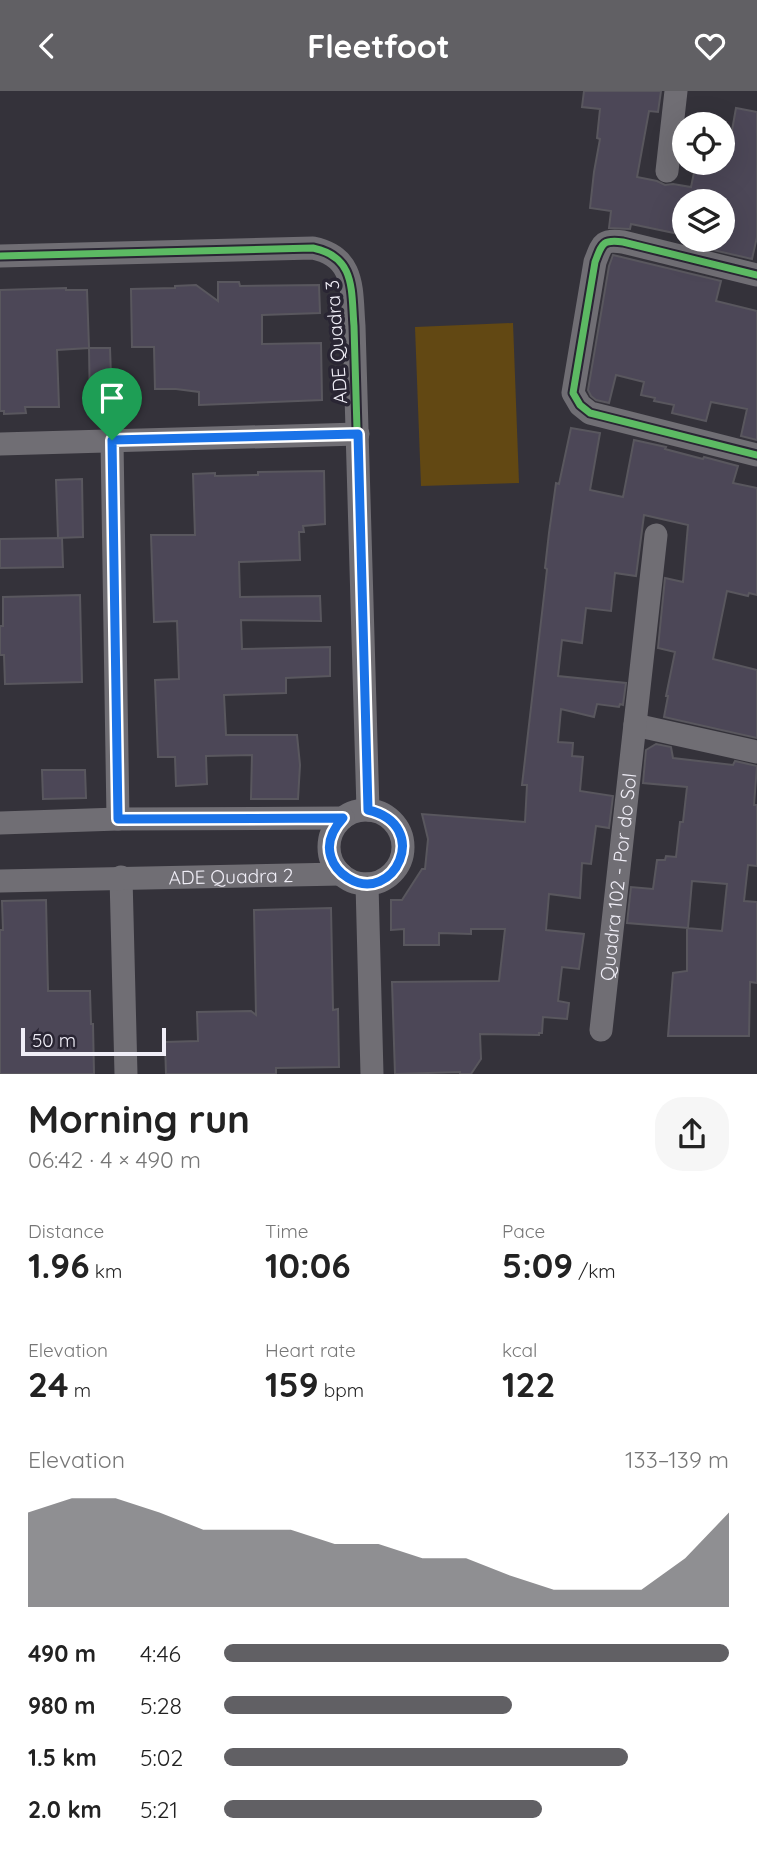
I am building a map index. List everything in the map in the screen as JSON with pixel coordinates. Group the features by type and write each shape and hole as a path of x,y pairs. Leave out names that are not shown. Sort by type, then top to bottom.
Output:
{"street":[{"path":"667,171 676,91"},
{"path":"757,275 623,242 610,240 604,243 595,262 573,393 580,405 590,413 757,455"},
{"name":"ADE Quadra 3","path":"0,256 313,248 333,254 346,268 350,283 358,434 368,810"},
{"path":"0,444 358,434"},
{"path":"112,440 118,819"},
{"name":"Quadra 102 - Por do Sol","path":"601,1030 656,535"},
{"path":"635,725 757,752"},
{"path":"359,810 368,810 379,812 397,826 403,848 396,869 388,877 367,884 353,881 341,874 334,866 329,845 336,825 343,818 359,810"},
{"path":"0,823 118,819 343,818"},
{"name":"ADE Quadra 2","path":"0,881 341,874"},
{"path":"121,877 126,1074"},
{"path":"367,884 372,1074"}],"shaded area":[{"path":"513,323 519,483 421,486 415,327"}],"building":[{"path":"584,91 661,91 658,112 649,111 637,177 665,185 691,187 694,175 735,175 736,108 757,112 757,237 752,259 722,252 735,252 735,189 672,189 672,233 631,224 630,229 609,228 611,211 590,208 600,139 597,138 600,109 582,107"},
{"path":"613,255 721,281 716,301 757,311 757,440 741,436 747,409 711,402 706,421 672,413 674,405 641,395 644,382 616,375 609,403 591,396 588,390"},
{"path":"218,282 239,282 240,286 319,285 320,313 262,315 262,344 321,343 322,400 199,405 199,392 155,389 154,347 132,347 131,289 196,285 218,301"},
{"path":"0,290 87,290 89,348 57,350 59,407 25,407 26,413 4,414 4,411 0,411"},
{"path":"89,348 110,348 112,406 90,406"},
{"path":"571,428 600,433 590,490 623,497 634,440 738,466 733,483 757,488 757,595 749,593 748,596 727,591 713,659 757,670 757,738 664,717 675,652 658,648 665,578 683,582 688,525 644,515 636,576 615,573 611,611 586,608 582,643 562,640 558,676 626,683 623,705 620,704 619,707 597,704 594,717 561,709 558,742 573,743 572,756 583,757 580,791 613,796 609,828 596,826 591,864 582,863 580,898 549,894 546,930 584,934 579,969 562,967 558,1001 569,1003 567,1019 543,1017 542,1033 539,1035 480,1034 481,1059 471,1074 395,1074 392,982 499,981 505,929 471,929 471,934 439,933 439,945 404,945 404,929 391,930 391,900 402,900 422,869 425,869 428,839 422,814 525,822 527,785 522,785 549,533 556,483 559,484"},
{"path":"324,471 325,524 303,526 304,532 299,532 300,560 239,562 240,597 320,596 321,621 241,620 242,649 330,647 330,676 286,678 286,693 224,695 226,735 297,735 300,765 298,799 251,799 252,755 206,756 207,784 176,786 175,757 158,757 155,680 179,679 177,621 154,622 151,535 195,535 193,474 215,473 215,476"},
{"path":"82,479 83,537 58,538 56,480"},
{"path":"62,538 63,567 0,568 0,539"},
{"path":"80,595 82,682 5,684 4,655 0,655 3,597"},
{"path":"656,744 671,747 673,758 733,765 735,761 757,766 754,805 757,805 757,866 748,865 744,901 757,902 757,983 750,982 749,1036 668,1036 673,973 687,971 687,928 722,931 727,884 692,881 688,928 627,923 631,887 653,889 657,860 665,860 666,856 676,857 680,822 683,822 687,787 643,783 646,750"},
{"path":"42,770 85,770 86,798 43,799"},
{"path":"46,900 48,991 90,991 94,1074 0,1074 2,901"},
{"path":"331,908 333,1010 338,1009 339,1067 276,1068 276,1074 166,1074 165,1042 198,1041 197,1012 251,1011 256,1015 254,910"}],"cycle path":[{"path":"757,275 623,242 607,242 599,251 595,262 573,393 580,405 590,413 757,455"},
{"path":"0,256 313,248 327,252 344,267 351,288 354,326 368,810"}],"route":[{"path":"358,434 368,810 379,812 397,826 403,848 396,869 388,877 367,884 353,881 334,866 329,845 336,825 343,818 118,819 112,440 358,434"}]}
